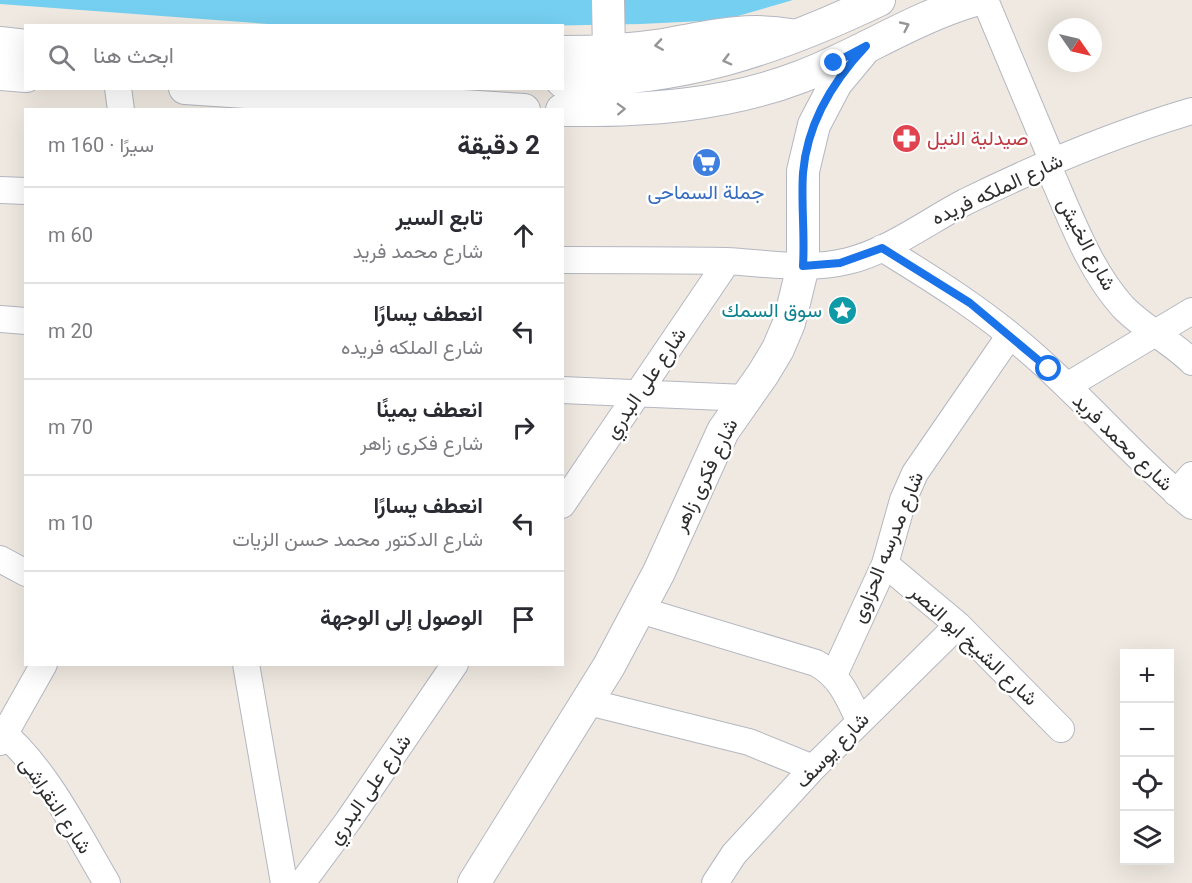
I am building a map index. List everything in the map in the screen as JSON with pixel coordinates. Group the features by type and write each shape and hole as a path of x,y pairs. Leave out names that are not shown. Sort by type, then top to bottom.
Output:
{"street":[{"path":"608,0 618,50"},
{"path":"618,50 625,0"},
{"path":"564,81 656,75 711,64 800,36 879,0"},
{"path":"564,110 661,108 732,98 801,77 912,23 975,0"},
{"name":"شارع الخيش","path":"985,0 1050,163 1099,276 1124,308 1192,362"},
{"path":"564,52 618,50 727,33 776,32 800,36"},
{"path":"0,42 24,46"},
{"name":"شارع فكرى زاهر","path":"474,883 588,702 640,610 723,431 764,374 789,322 803,266 803,171 814,125 836,83 866,46"},
{"path":"0,74 24,76"},
{"path":"118,90 121,108"},
{"path":"216,90 493,108"},
{"name":"شارع الملكه فريده","path":"564,260 727,261 803,266 840,263 882,248 966,202 1050,163 1130,131 1192,111"},
{"path":"0,190 24,191"},
{"name":"شارع محمد فريد","path":"882,248 970,303 1067,386 1132,453 1187,492"},
{"name":"شارع على البدري","path":"564,502 727,261"},
{"path":"1067,386 1192,311"},
{"path":"0,319 24,321"},
{"name":"شارع مدرسه الحزاوى","path":"834,675 885,564 903,500 915,473 1010,335"},
{"path":"564,390 746,398"},
{"path":"0,560 24,572"},
{"name":"شارع الشيخ ابو النصر","path":"885,564 958,625 1061,729"},
{"path":"640,610 810,660 834,675 846,692 859,720"},
{"name":"شارع يوسف","path":"715,883 734,854 813,768 859,720 958,625"},
{"path":"2,736 43,666"},
{"path":"246,666 284,883"},
{"name":"شارع على البدري","path":"302,883 348,821 454,666"},
{"path":"588,702 749,741 813,768"},
{"name":"شارع النقراشى","path":"2,736 48,784 107,883"}],"water":[{"path":"0,0 793,0 724,20 564,25 269,24 0,4"}],"place":[{"name":"صيدلية النيل","path":"906,138"},
{"name":"جملة السماحى","path":"706,162"},
{"name":"سوق السمك","path":"843,310"}],"route":[{"path":"834,63 866,46 836,83 814,125 807,148 803,171 805,230 803,266 840,263 857,259 882,248 970,303 1049,369"}]}
